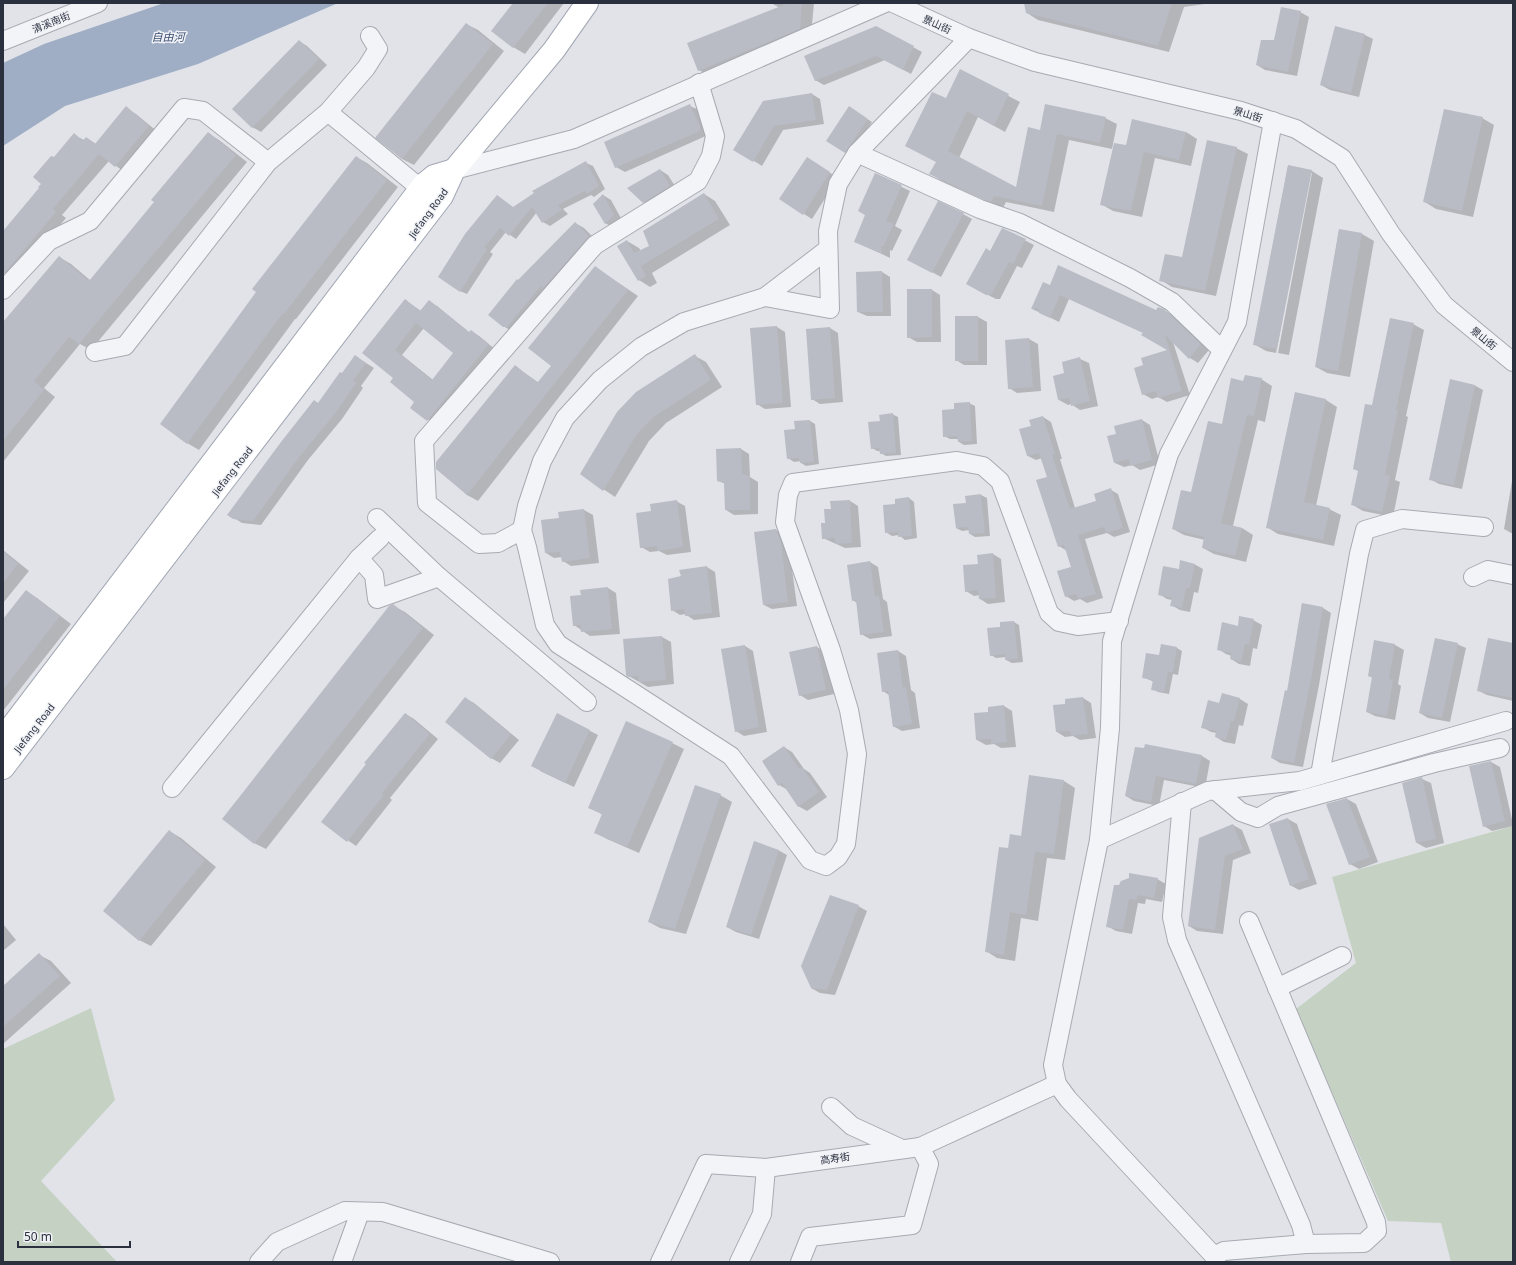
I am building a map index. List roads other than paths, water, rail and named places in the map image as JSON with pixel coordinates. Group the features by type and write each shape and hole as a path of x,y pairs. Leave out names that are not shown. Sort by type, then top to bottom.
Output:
{"main road":[{"name":"Jiefang Road","path":"3,768 442,196 454,170 554,50 587,3"},
{"name":"Jiefang Road","path":"3,738 420,188 434,176 454,170"}],"street":[{"name":"清溪南街","path":"3,41 98,3"},
{"path":"454,170 574,139 699,83 885,3"},
{"name":"景山街","path":"905,6 969,38 1035,62 1241,111 1296,129 1342,158 1391,234 1444,305 1513,362"},
{"path":"95,352 125,346 268,162 328,112 366,68 378,49 370,36"},
{"path":"765,297 830,309 828,231 838,184 857,152 969,38"},
{"path":"522,530 498,543 479,544 427,503 424,441 595,245 698,180 711,156 715,136 699,83"},
{"path":"3,290 49,241 90,221 184,108 203,111 268,162"},
{"path":"328,112 420,188"},
{"path":"1249,921 1376,1222 1376,1231 1364,1243 1306,1244 1224,1252 1215,1259 1068,1099 1057,1084 1053,1065 1100,840 1110,728 1112,641 1169,454 1236,322 1273,122"},
{"path":"857,152 980,209 1020,223 1130,278 1172,302 1222,350"},
{"path":"828,249 765,297 684,322 641,347 600,380 565,418 542,461 527,506 522,530 528,547 545,625 558,644 731,756 810,860 826,866 838,857 846,844 857,754 849,710 831,650 785,522 788,495 793,483 957,461 983,466 1000,481 1049,613 1059,622 1078,626 1119,621"},
{"path":"377,518 439,577 587,702"},
{"path":"1320,775 1359,554 1365,530 1402,519 1484,526"},
{"path":"172,788 359,558 380,538"},
{"path":"359,558 374,575 377,599 439,577"},
{"path":"1473,577 1488,570 1513,575"},
{"path":"1100,840 1208,791 1300,780 1506,720"},
{"path":"1215,790 1241,812 1258,818 1278,806 1434,763 1500,748"},
{"path":"1182,802 1172,917 1177,940 1301,1225 1306,1244"},
{"path":"1277,988 1342,956"},
{"name":"高寿街","path":"660,1262 706,1164 766,1168 920,1147 1057,1084"},
{"path":"831,1107 852,1126 902,1149"},
{"path":"800,1262 810,1237 912,1225 929,1164 920,1147"},
{"path":"739,1262 762,1214 766,1168"},
{"path":"259,1262 277,1242 345,1211 383,1212 550,1262"},
{"path":"342,1262 360,1212"}],"water":[{"name":"自由河","path":"164,3 338,3 198,64 65,106 3,146 3,63 44,44"}]}
